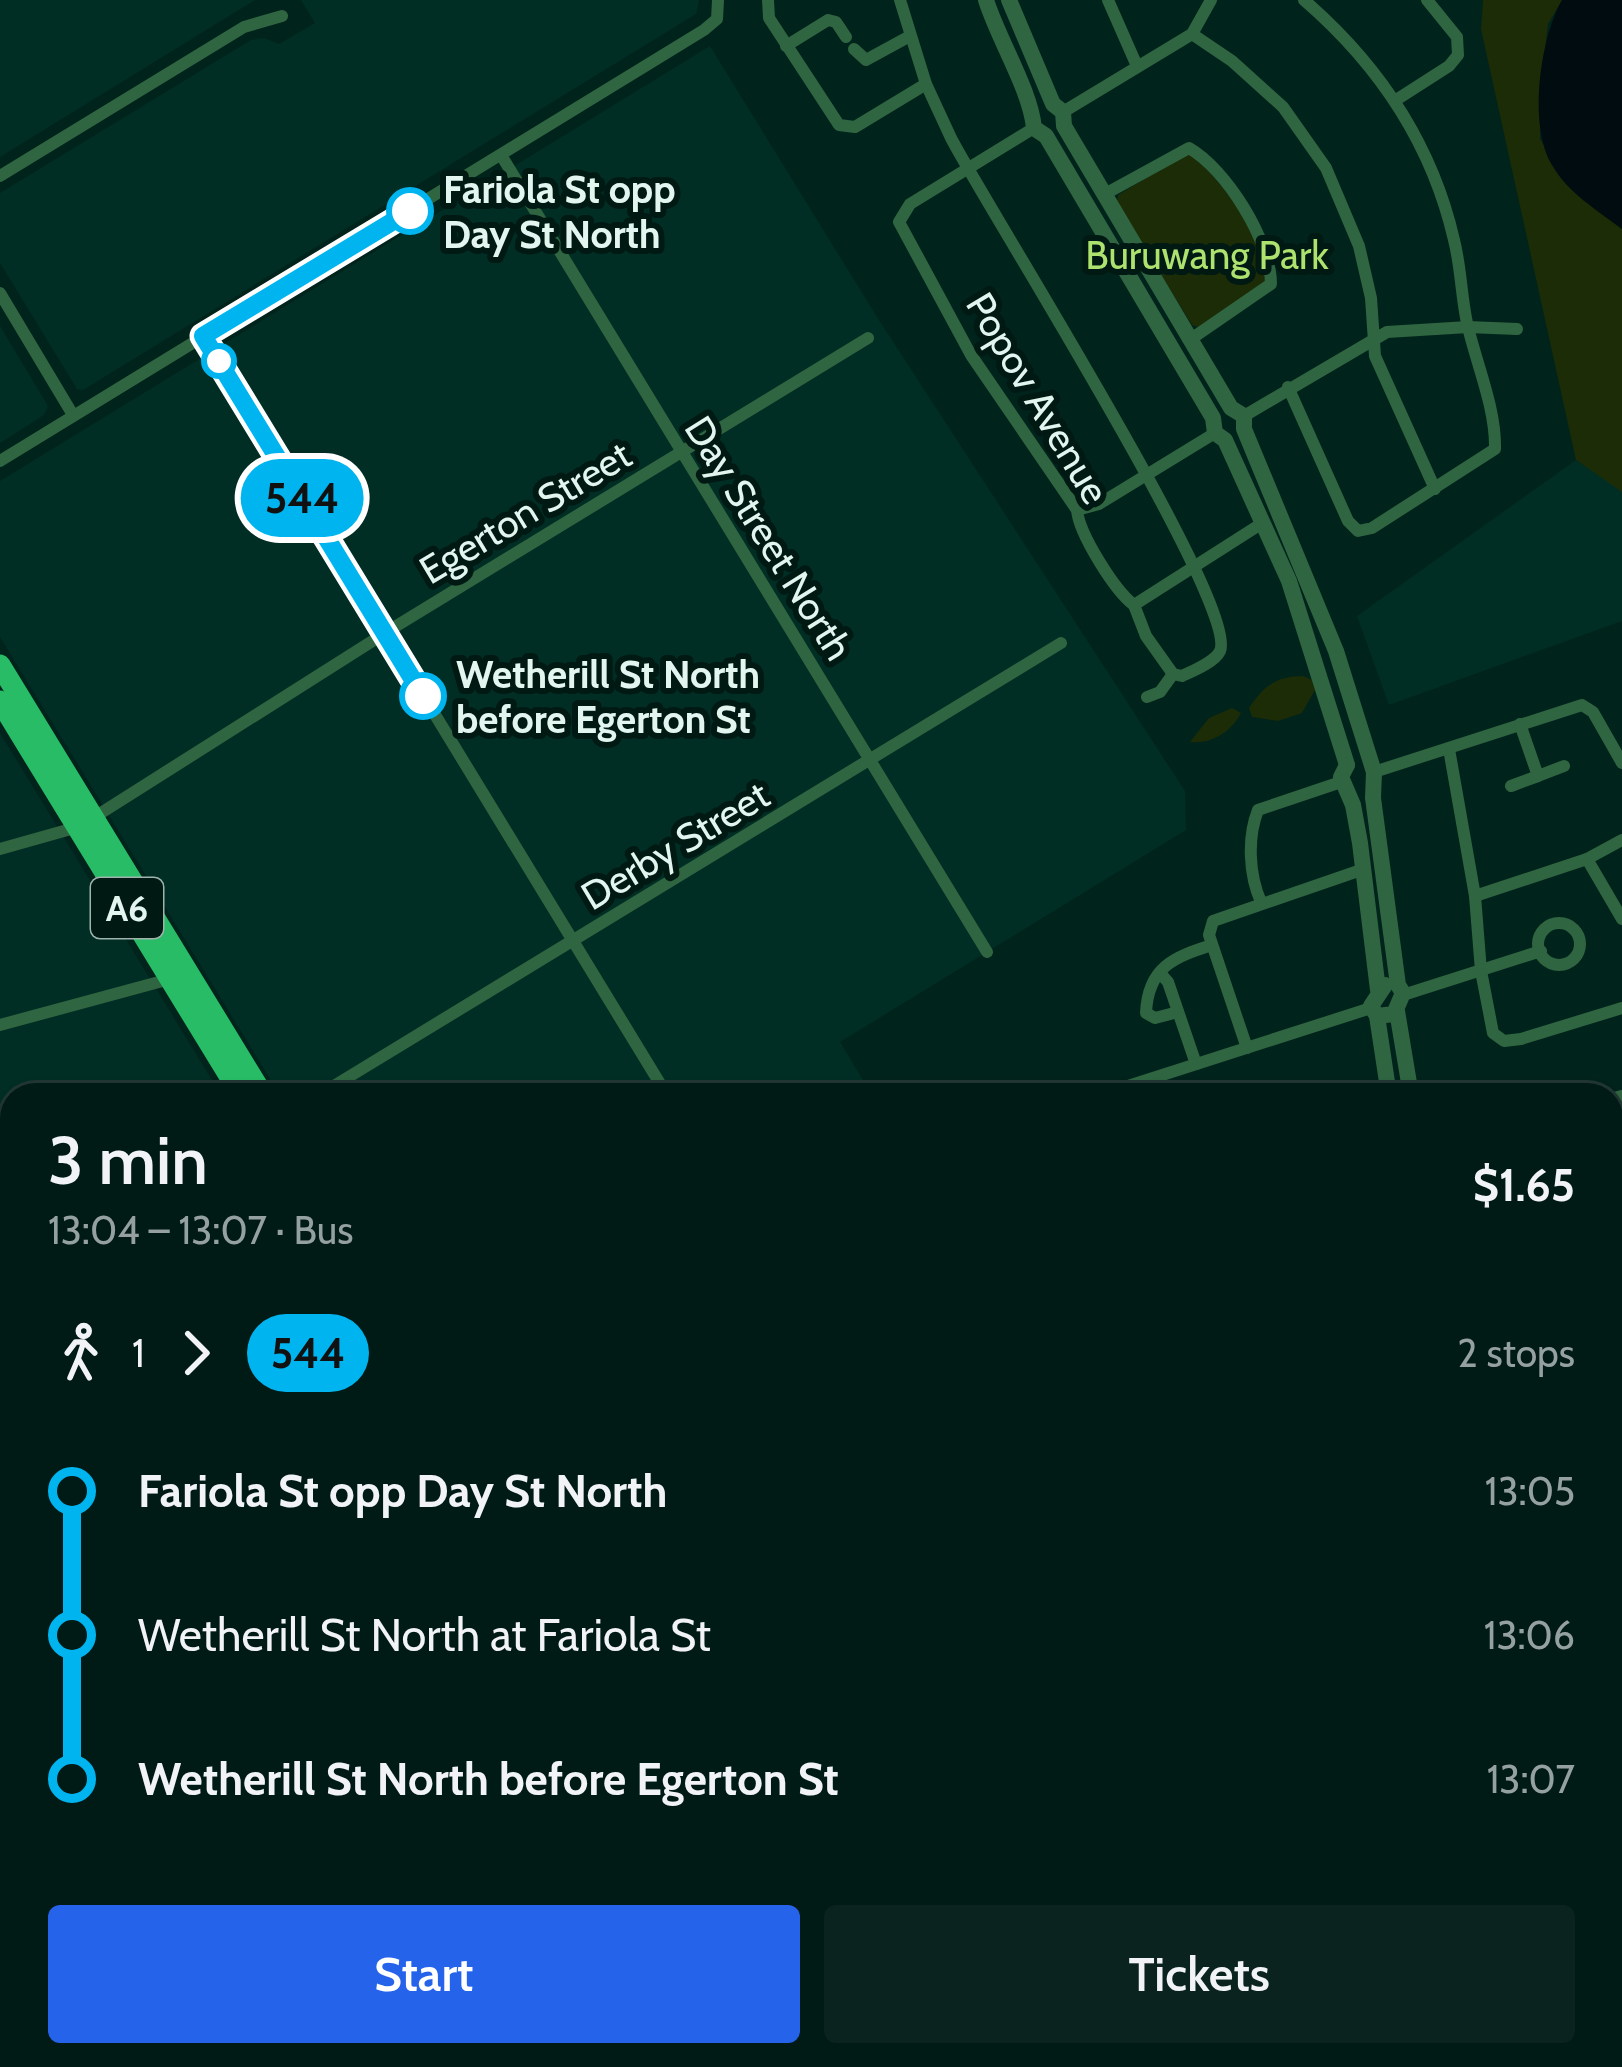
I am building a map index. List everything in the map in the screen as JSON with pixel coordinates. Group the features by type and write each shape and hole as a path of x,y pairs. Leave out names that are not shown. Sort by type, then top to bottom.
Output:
{"highway":[{"name":"A6","path":"0,665 170,979 234,1083"},
{"name":"A6","path":"0,701 255,1083"}],"street":[{"path":"900,0 926,84 968,169 1147,473 1219,632 1221,648 1216,656 1186,675 1173,674 1160,692 1147,697"},
{"path":"986,0 1038,126 1218,430 1288,581 1345,779 1364,869 1375,1005 1387,1083"},
{"path":"1010,0 1060,114 1240,418 1332,640 1371,773 1410,1083"},
{"path":"1108,0 1137,66"},
{"path":"968,169 1192,34 1210,0"},
{"path":"1288,387 1352,527 1358,530 1372,528 1496,449 1468,327 1453,233 1429,165 1396,100 1353,46 1304,0"},
{"path":"1396,100 1449,66 1458,55 1457,37 1427,0"},
{"path":"767,3 769,18 834,122 850,129 926,84"},
{"path":"0,461 704,30 719,7"},
{"path":"0,176 241,30 281,16"},
{"path":"786,46 828,20 836,22 866,60 910,36"},
{"path":"1192,34 1245,71 1283,107 1326,168 1359,246 1371,298 1376,356 1435,489"},
{"path":"1038,126 1057,134 1060,114"},
{"path":"1105,194 1190,148 1222,178 1249,218 1269,264 1271,284 1191,339"},
{"name":"Day Street North","path":"501,155 987,952"},
{"name":"Popov Avenue","path":"968,169 910,204 900,217 902,229 971,355 1076,510 1079,526 1173,674"},
{"path":"0,293 73,415"},
{"path":"1076,510 1099,504 1373,337 1468,327 1517,329"},
{"path":"203,336 661,1083"},
{"name":"Egerton Street","path":"0,848 85,823 868,338"},
{"path":"1218,430 1239,436 1240,418"},
{"path":"1134,606 1264,522"},
{"name":"Derby Street","path":"339,1083 1061,643"},
{"path":"1345,779 1363,790 1371,773 1576,705 1586,706 1622,764"},
{"path":"1520,724 1538,776"},
{"path":"1449,748 1475,896 1481,971 1496,1037 1521,1040 1622,1008"},
{"path":"1261,902 1252,878 1258,810 1345,779 1357,762 1371,773"},
{"path":"1510,786 1564,766"},
{"path":"1475,896 1587,859 1622,840"},
{"path":"1587,859 1622,919"},
{"path":"1247,1048 1212,945 1209,928 1213,921 1364,869"},
{"path":"1178,1012 1155,1018 1146,1013 1145,1005 1171,958 1212,945"},
{"path":"1375,1005 1389,1017 1399,997 1541,951"},
{"path":"1160,973 1168,982 1196,1064"},
{"path":"0,1025 170,979"},
{"path":"1135,1083 1375,1005 1387,984 1399,997"}],"shaded area":[{"path":"0,0 255,0 0,157"},
{"path":"301,0 699,0 696,14 83,390 77,389 0,263 0,193 251,40 264,38 279,44 315,23"},
{"path":"1562,0 1622,0 1622,229 1566,184 1545,148 1540,82 1548,37"},
{"path":"710,46 877,317 1185,791 1186,830 840,1042 865,1083 273,1083 0,637 0,481"},
{"path":"0,326 48,406 44,415 0,443"},
{"path":"1576,460 1622,485 1622,621 1389,705 1357,616"},
{"path":"0,733 214,1083 0,1083"}],"green space":[{"path":"1483,0 1562,0 1548,24 1540,139 1576,194 1622,229 1622,492 1576,460 1481,29"},
{"name":"Buruwang Park","path":"1189,152 1240,212 1258,248 1267,286 1201,328 1192,325 1117,204 1118,195"},
{"path":"1303,676 1312,680 1315,690 1302,713 1278,721 1252,717 1249,708 1265,688 1278,680"},
{"path":"1232,708 1241,713 1226,731 1213,739 1190,742 1209,718"}],"bus line":[{"name":"544","path":"410,211 203,336 423,696"}],"place":[{"name":"Fariola St opp Day St North","path":"410,211"},
{"name":"Wetherill St North before Egerton St","path":"423,696"}]}
